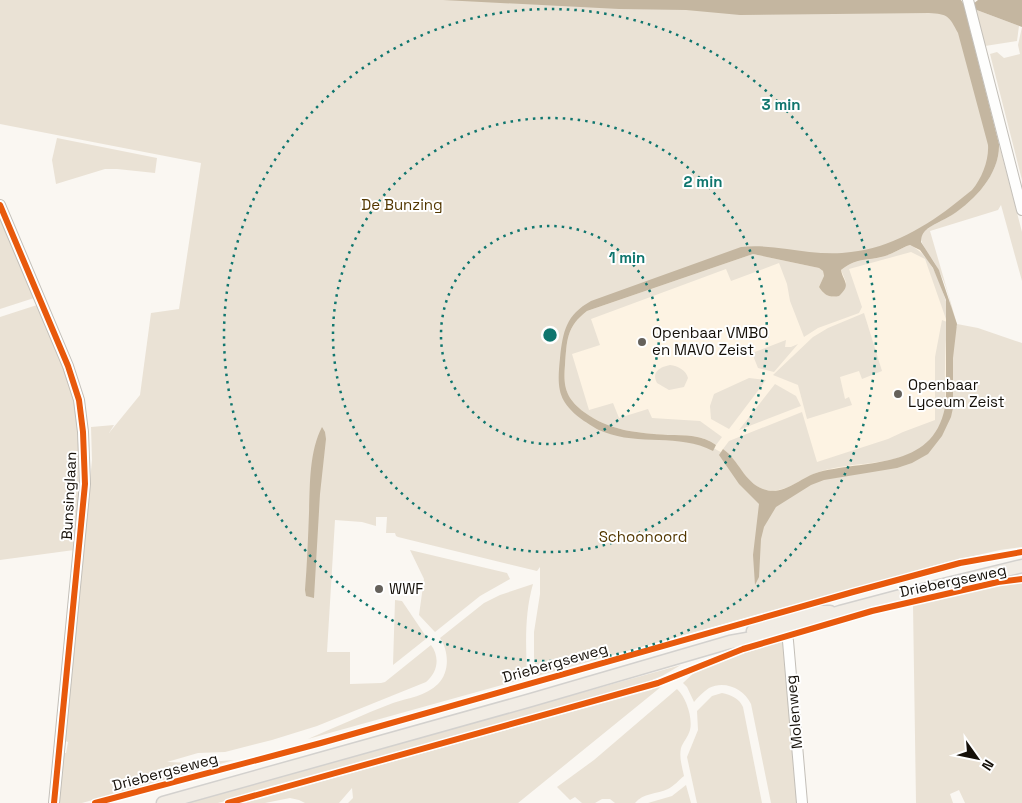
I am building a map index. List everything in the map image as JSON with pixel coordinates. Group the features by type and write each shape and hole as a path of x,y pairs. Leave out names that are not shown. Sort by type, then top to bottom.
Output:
{"main road":[{"name":"Driebergseweg","path":"162,803 531,700 730,642 750,632 785,626 816,612 840,612 944,584 1022,566"}],"street":[{"path":"968,0 1022,210"},
{"name":"Bunsinglaan","path":"0,205 68,366 79,400 83,432 85,484 54,803"},
{"name":"Molenweg","path":"785,626 802,803"}],"shaded area":[{"path":"443,0 961,0 963,3 973,4 978,0 1022,0 1022,27 974,9 965,10 999,144 998,155 991,176 977,194 961,209 934,224 924,232 921,238 921,242 939,270 957,324 953,358 953,408 951,417 942,436 928,454 912,463 897,468 824,480 811,485 776,507 764,527 761,539 759,577 755,585 753,555 759,504 739,484 719,455 723,449 756,486 771,491 785,488 819,472 899,458 916,450 930,439 940,423 946,401 946,300 933,268 920,250 910,245 885,256 846,266 841,270 846,286 839,296 832,297 821,290 819,287 824,276 823,271 819,268 753,254 587,311 580,317 571,329 566,349 565,386 573,402 584,412 614,427 646,433 700,437 716,445 713,451 687,442 617,436 596,429 575,414 564,401 559,386 559,369 567,325 576,312 591,301 741,247 753,246 835,253 866,250 880,246 921,227 972,190 984,169 988,145 958,33 947,17 929,13 740,15 686,10 619,9"},
{"path":"914,237 952,315 949,409 935,441 906,460 777,501 601,426 568,402 560,384 567,330 573,318 590,306 741,251"},
{"path":"322,427 326,439 320,494 314,598 306,596 305,590 310,480 312,458"}],"green space":[{"name":"De Bunzing","path":"0,0 957,0 996,148 993,160 982,181 971,194 914,237 848,259 832,262 757,250 741,251 590,306 573,318 567,330 562,354 560,384 568,402 589,420 611,430 699,440 726,455 737,471 756,491 777,501 819,478 907,460 935,441 949,409 951,326 957,327 957,324 978,328 1022,343 1022,547 947,562 537,676 534,657 534,632 540,594 540,567 537,571 398,537 395,533 386,533 387,517 376,517 376,526 362,522 335,520 327,652 350,652 350,684 381,683 385,682 431,645 437,659 435,669 430,678 426,682 317,726 225,752 198,753 167,762 196,763 234,760 82,803 58,803 63,753 66,753 68,742 65,741 92,460 91,427 114,425 109,433 140,395 151,313 179,309 201,163 0,124"},
{"path":"974,9 1019,26 1017,41 985,46"},
{"path":"1022,27 1022,180 990,54 997,52 1004,58 1020,54 1018,45"},
{"path":"57,138 157,158 155,173 105,169 56,184 52,160"},
{"path":"999,144 1022,232 1022,281 1001,205 998,210 930,231 957,324 947,323 944,415 939,429 926,444 919,450 899,458 839,467 816,473 784,489 770,491 751,482 723,449 729,441 802,412 817,462 888,439 935,420 935,357 942,320 947,322 925,259 911,252 849,269 862,307 859,313 818,328 804,337 790,301 787,284 779,263 731,281 726,269 591,319 600,345 572,354 589,410 613,403 619,418 648,409 652,418 700,421 722,437 716,445 694,436 635,432 603,423 578,407 573,402 565,386 566,349 569,335 575,323 587,311 753,254 819,268 823,271 824,277 819,287 826,295 835,296 839,295 845,288 846,282 841,270 846,266 885,256 910,245 926,258 932,267 952,317 943,281 921,238 926,230 959,210 984,186 995,166"},
{"path":"0,216 34,298 0,309"},
{"path":"37,305 76,400 82,471 74,550 0,560 0,317"},
{"path":"864,313 882,371 862,379 859,371 840,377 845,399 849,397 852,405 807,419 798,385 773,375 813,337 828,328"},
{"path":"786,340 785,347 798,344 774,372 758,368 752,353"},
{"path":"670,365 679,367 684,371 688,378 684,387 669,390 657,383 655,379 656,373 663,367"},
{"path":"749,378 766,380 729,429 711,419 710,406 714,394"},
{"path":"775,384 796,396 801,406 739,430"},
{"path":"410,550 507,573 510,579 480,596 435,632 419,615 424,579"},
{"path":"1022,580 1022,803 965,803 959,790 950,794 953,803 916,803 913,605 951,594"},
{"path":"533,584 527,619 527,678 308,739 433,688 445,674 447,661 445,649 440,638 484,603 500,595"},
{"path":"395,600 402,601 427,638 393,665"},
{"path":"783,641 800,803 771,803 751,704 744,694 733,687 721,685 709,688 694,702 683,683 700,667"},
{"path":"681,665 662,676 642,684 218,803 183,803"},
{"path":"667,682 518,803 348,803 353,798 352,788 339,803 305,803 290,798 265,803 243,803 651,690"},
{"path":"677,689 686,702 691,725 680,751 684,776 674,785 668,789 646,795 635,803 615,803 610,799 602,799 595,803 582,803 575,797 570,800 557,787 594,760"},
{"path":"722,693 734,697 743,707 762,803 697,803 687,757 698,730 697,711 712,696"},
{"path":"686,785 691,803 648,803 672,796"}],"cycle path":[{"path":"0,205 68,366 79,400 83,432 85,484 54,803"},
{"path":"95,803 321,743 960,563 1022,552"},
{"path":"228,803 658,683 743,649 872,611 998,582 1022,579"}],"place":[{"name":"Openbaar VMBO en MAVO Zeist","path":"642,342"},
{"name":"Openbaar Lyceum Zeist","path":"898,394"},
{"name":"WWF","path":"379,589"}],"park label":[{"name":"Schoonoord","path":"643,537"}]}
